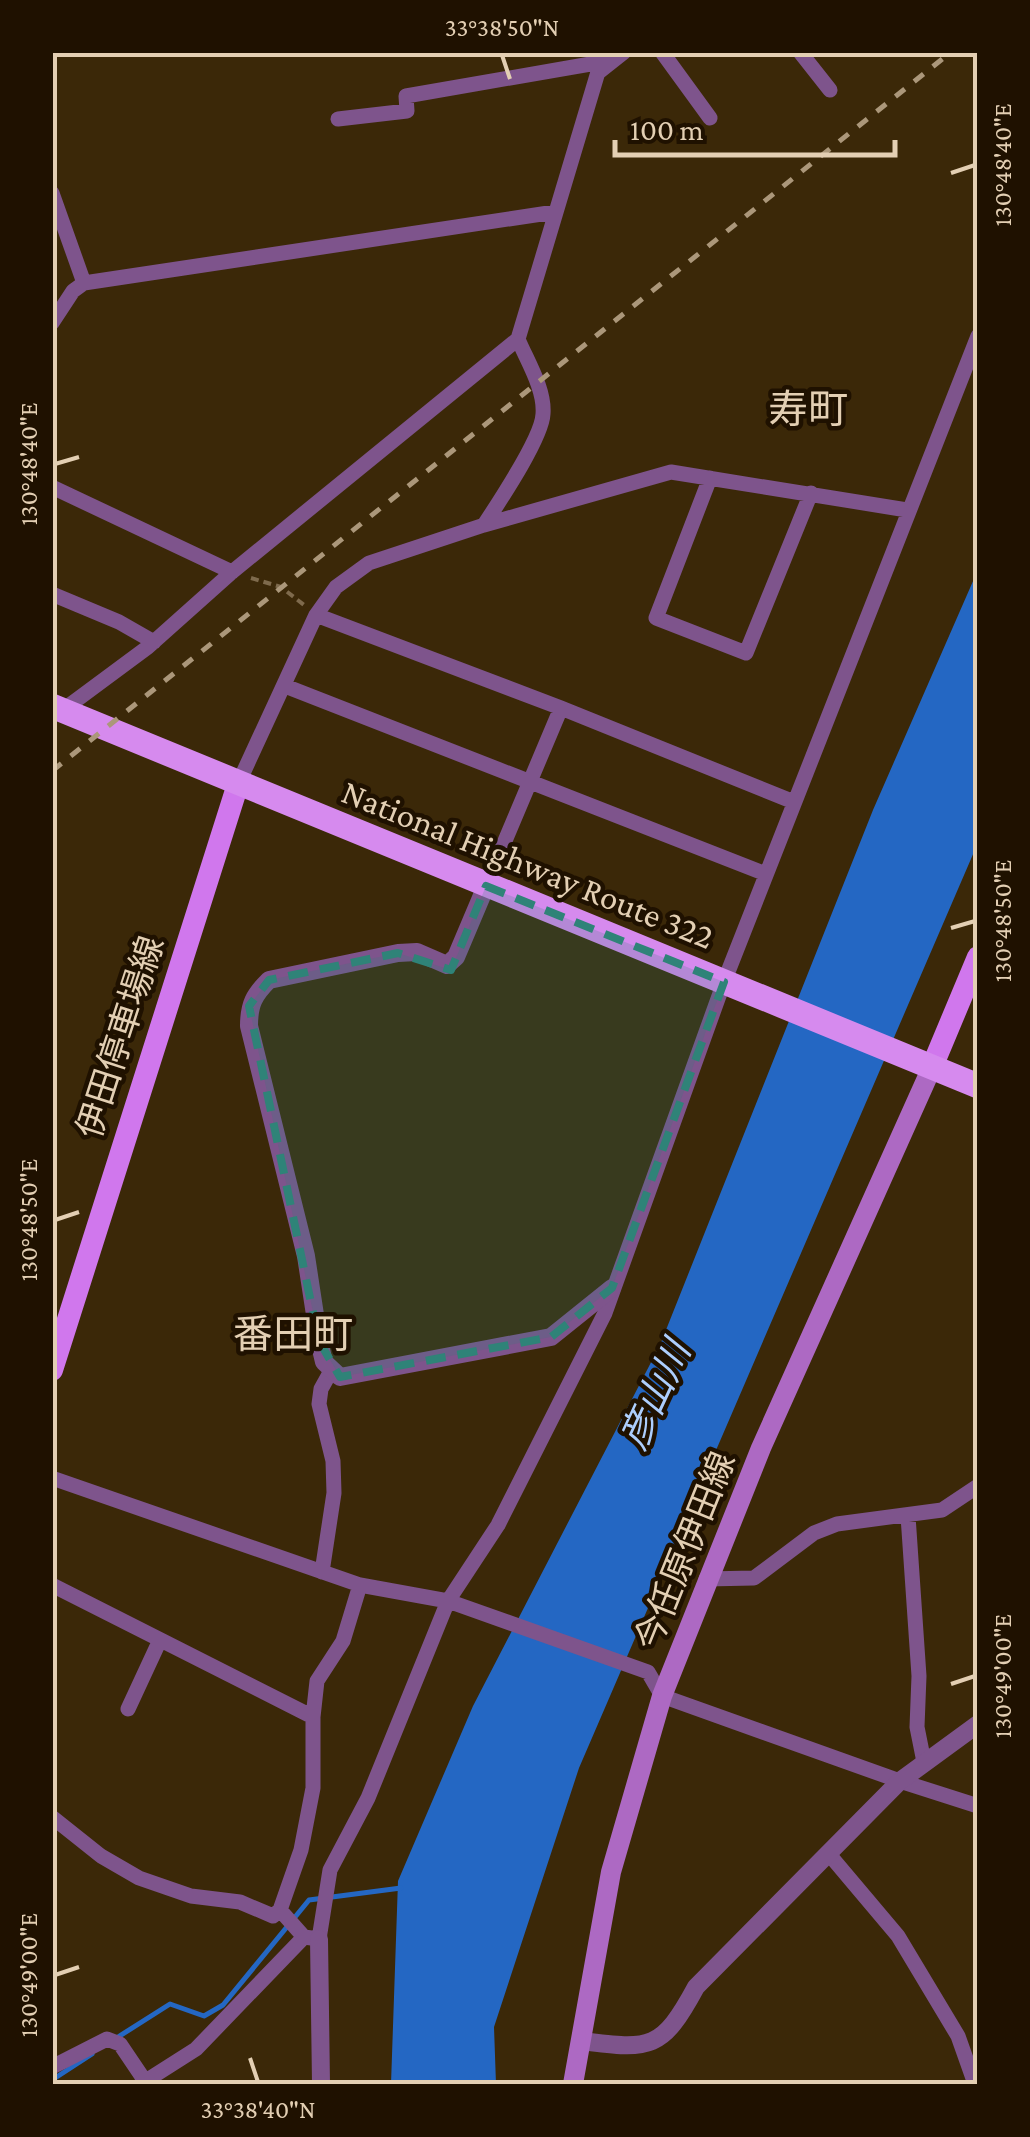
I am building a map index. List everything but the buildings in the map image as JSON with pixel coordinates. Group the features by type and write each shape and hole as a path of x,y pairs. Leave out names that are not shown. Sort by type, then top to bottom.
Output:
{"highway":[{"name":"National Highway Route 322","path":"58,708 978,1086"}],"main road":[{"name":"伊田停車場線","path":"52,1370 238,784"},
{"path":"932,1067 978,957"},
{"name":"今任原伊田線","path":"573,2084 611,1872 662,1696 761,1448 932,1067"}],"street":[{"path":"338,119 407,111 406,96 602,62 624,52"},
{"path":"662,52 710,118"},
{"path":"800,52 830,90"},
{"path":"58,708 154,642 232,572 518,339 602,62"},
{"path":"52,193 84,283"},
{"path":"52,322 73,291 84,283 555,212"},
{"path":"52,2068 107,2039 120,2044 145,2084 196,2049 307,1935 330,1870 368,1798 454,1604 498,1526 605,1313 734,985 766,874 978,336"},
{"path":"484,525 524,460 544,415 537,385 518,339"},
{"path":"238,784 316,615 336,587 369,563 484,525 671,472 907,510"},
{"path":"710,478 656,618 746,654 810,494"},
{"path":"52,488 232,572"},
{"path":"52,594 119,622 154,642"},
{"path":"316,615 794,802"},
{"path":"285,686 766,874"},
{"path":"561,708 456,957 447,964 417,952 398,952 269,980 249,1006 250,1026 306,1256 324,1362 340,1377 551,1337 612,1288"},
{"path":"322,1572 334,1493 333,1461 319,1404 321,1390 332,1371"},
{"path":"52,1478 360,1585 454,1604 648,1672 662,1696 978,1806"},
{"path":"706,1580 754,1578 814,1533 837,1524 942,1510 978,1486"},
{"path":"908,1516 920,1676 918,1727 924,1762"},
{"path":"52,1816 101,1856 140,1878 191,1896 240,1902 273,1916 281,1912 301,1850 313,1788 318,1681 343,1641 360,1585"},
{"path":"52,1586 314,1717"},
{"path":"128,1709 160,1640"},
{"path":"582,2041 629,2047 660,2038 672,2027 696,1987 900,1781 978,1724"},
{"path":"828,1853 898,1936 958,2036 975,2084"},
{"path":"281,1912 307,1935 321,2084"}],"path":[{"path":"232,572 282,587 316,615"}],"highlighted area":[{"path":"486,886 724,982 612,1288 551,1337 340,1377 319,1341 249,1006 269,980 398,953 451,970"}],"water":[{"name":"彦山川","path":"977,572 977,845 579,1768 494,2027 496,2084 391,2084 398,1881 473,1706 660,1345 873,810"}],"waterway":[{"path":"118,2037 170,2004 204,2016 223,2005 309,1900 401,1888"},
{"path":"52,2080 92,2054"}],"railway":[{"path":"52,771 951,52"}],"district":[{"name":"寿町","path":"808,409"},
{"name":"番田町","path":"293,1334"}]}
